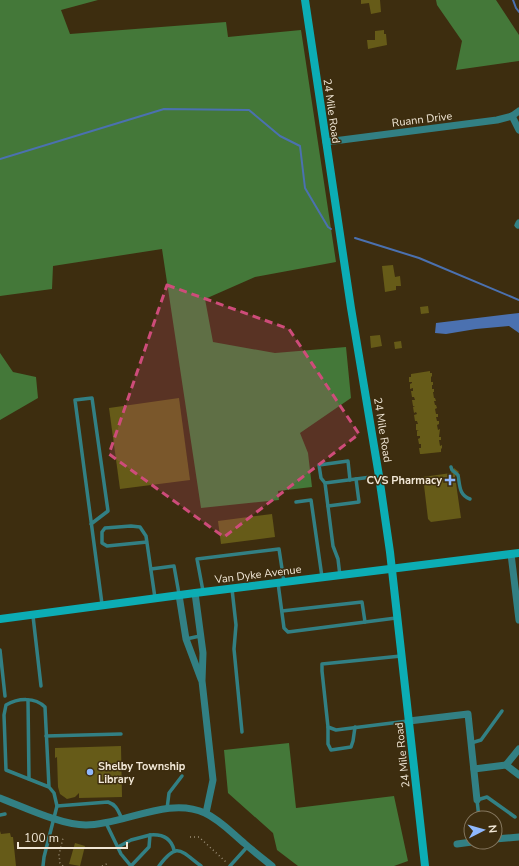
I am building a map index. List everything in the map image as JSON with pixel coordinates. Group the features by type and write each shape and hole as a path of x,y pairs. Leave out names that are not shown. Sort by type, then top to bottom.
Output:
{"street":[{"name":"24 Mile Road","path":"305,0 351,308 379,476 392,569 425,866"},
{"name":"Ruann Drive","path":"326,142 497,120 512,116 519,111"},
{"path":"512,116 519,130"},
{"path":"515,554 519,620"},
{"name":"Van Dyke Avenue","path":"0,619 232,588 515,554"},
{"path":"199,593 200,636 203,653 202,681 213,780 206,813"},
{"path":"179,595 186,640 202,681"},
{"path":"409,721 468,714 477,800"},
{"path":"474,769 506,765 519,749"},
{"path":"506,765 519,775"},
{"path":"0,798 69,824 87,825 106,823 173,808 195,809 206,813 228,828 272,866"},
{"path":"503,838 519,837"},
{"path":"457,844 463,843"}],"lane":[{"path":"91,524 108,511 92,398 75,400 91,524 102,606"},
{"path":"340,576 338,559 332,546 325,483 321,478 319,465 348,461 350,480"},
{"path":"451,467 452,470 458,475 460,492 463,496 470,499"},
{"path":"325,483 379,476"},
{"path":"328,506 360,502 356,479"},
{"path":"296,502 311,500 323,578"},
{"path":"147,542 107,546 102,543 102,532 105,528 131,526 140,527 146,536 147,542 151,569 155,599"},
{"path":"199,593 197,559 279,549 282,611 284,628 288,632 398,618"},
{"path":"151,569 174,566 179,595"},
{"path":"232,588 236,625 234,649 242,732"},
{"path":"282,611 362,602 365,622"},
{"path":"33,615 41,686"},
{"path":"186,640 200,636"},
{"path":"0,650 5,696"},
{"path":"355,727 351,747 331,750 328,744 328,727 322,664 402,656"},
{"path":"28,700 30,779"},
{"path":"43,866 57,806 54,793 49,787 6,770 6,705 13,701 34,700 40,702 45,707 49,787"},
{"path":"471,743 481,740 502,711"},
{"path":"328,727 336,730 409,721"},
{"path":"46,736 121,734"},
{"path":"167,809 169,793 182,776"},
{"path":"478,810 477,800 487,797 515,817"},
{"path":"57,806 67,804 108,802 114,804 122,819"},
{"path":"0,815 5,814"},
{"path":"106,823 121,854 131,866 149,847 150,835"},
{"path":"118,847 131,840 160,834 173,845 174,850"},
{"path":"230,866 248,846"},
{"path":"159,866 168,854 174,850 182,851 201,866"}],"path":[{"path":"190,837 199,837 226,863"},
{"path":"63,838 59,855 60,863 63,866"},
{"path":"102,866 109,863"}],"highlighted area":[{"path":"167,285 289,329 359,434 224,537 109,454"}],"green space":[{"path":"0,0 98,0 61,10 70,34 226,22 228,37 301,30 336,262 255,277 205,299 213,342 275,353 346,347 351,398 300,433 308,453 312,487 278,491 279,500 201,508 162,249 53,266 52,289 0,296"},
{"path":"436,0 496,0 519,35 519,61 456,70 462,41 437,5"},
{"path":"0,353 13,372 36,377 38,398 0,420"},
{"path":"289,743 296,808 394,796 408,861 394,866 298,866 277,850 273,833 228,793 224,750"}],"water":[{"path":"519,313 519,333 509,326 446,334 435,333 436,323"}],"building":[{"path":"361,0 380,0 381,12 371,14 369,3 361,4"},
{"path":"384,30 387,45 368,49 367,40 375,40 375,31"},
{"path":"393,265 395,277 400,276 401,286 396,286 396,290 385,292 382,266"},
{"path":"428,306 429,313 421,314 420,307"},
{"path":"380,335 382,346 371,348 370,336"},
{"path":"401,341 402,348 395,349 394,342"},
{"path":"430,371 430,373 432,373 431,382 433,382 432,389 434,389 434,398 436,401 434,401 437,408 435,409 436,414 438,414 438,417 436,417 437,421 439,421 439,424 437,425 438,430 440,429 439,437 441,437 441,440 439,440 442,448 441,452 420,454 419,448 421,448 421,444 419,444 418,439 420,436 417,436 417,431 419,431 416,430 416,424 418,424 417,421 415,421 414,415 417,414 416,412 414,413 413,407 415,406 413,406 412,400 415,400 414,397 412,397 411,391 413,391 413,388 410,389 410,384 412,382 409,382 409,377 411,377 411,374"},
{"path":"179,398 190,480 120,489 109,408"},
{"path":"454,468 459,472 455,476 461,518 431,522 428,519 423,477 451,473"},
{"path":"272,514 275,537 221,544 218,521"},
{"name":"Shelby Township Library","path":"121,746 122,797 79,798 79,793 75,797 67,799 60,794 58,787 57,757 55,758 55,748"},
{"path":"0,831 1,834 10,833 11,837 13,837 16,866 0,866"},
{"path":"75,843 85,846 80,866 69,864"}],"waterway":[{"path":"513,0 519,12"},
{"path":"0,159 164,109 249,110 280,136 300,146 305,188 328,227 331,229"},
{"path":"355,238 419,258 519,300"}],"place":[{"name":"CVS Pharmacy","path":"450,480"},
{"name":"Shelby Township Library","path":"90,772"}]}
